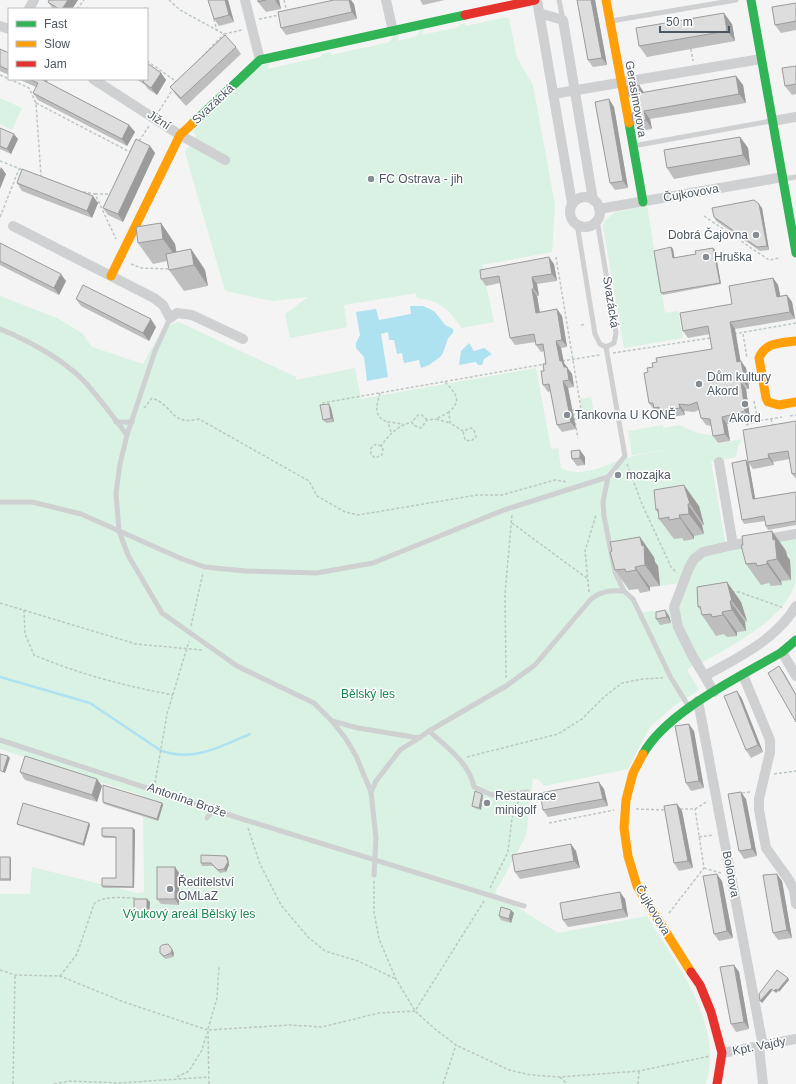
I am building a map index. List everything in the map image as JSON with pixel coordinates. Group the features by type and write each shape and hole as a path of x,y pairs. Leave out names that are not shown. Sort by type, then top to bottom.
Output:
{"street":[{"path":"245,0 260,60 536,0 572,203 570,216 577,224 588,226 597,220 599,209 593,200 563,20 539,14"},
{"path":"386,0 393,31"},
{"name":"Gerasimovova","path":"606,0 643,202"},
{"path":"751,0 796,253"},
{"path":"553,94 761,59"},
{"name":"Svazácká","path":"111,276 180,135 260,60"},
{"name":"Jižní","path":"95,80 155,117 180,135 225,160"},
{"path":"773,121 796,117"},
{"name":"Čujkovova","path":"599,209 783,178"},
{"path":"572,203 582,197 593,200"},
{"path":"12,226 154,298 163,305 170,318 177,313 192,315 243,339"},
{"path":"796,340 767,346 761,352 759,358 768,402 775,405 796,402"},
{"path":"719,462 733,545"},
{"path":"714,692 678,627 674,607 694,559 703,552 796,534"},
{"path":"705,676 746,653 774,633 796,606"},
{"name":"Čujkovova","path":"717,1084 718,1054 711,1012 700,985 637,886 628,856 624,828 625,808 633,773 646,749 662,730 689,707 782,652 796,640"},
{"path":"782,652 796,676"},
{"path":"743,675 770,740 770,752 761,791 759,810 766,848 789,880 794,890 796,904"},
{"name":"Bolotova","path":"698,701 761,1047 763,1084"},
{"name":"Kpt. Vajdy","path":"718,1054 761,1047 796,1039"}],"lane":[{"path":"559,0 563,20"},
{"path":"610,22 736,0"},
{"path":"632,146 773,121"},
{"path":"783,178 796,177"},
{"name":"Svazácká","path":"577,224 595,334 600,344 606,347 614,343 616,332 597,220"},
{"path":"170,318 155,351 127,435 116,493 119,531 128,555 162,613 236,666 314,703 332,721 346,739 356,756 371,792 376,838 374,875"},
{"path":"0,329 14,334 46,352 82,380 127,435"},
{"path":"606,347 625,456 608,477 603,502 604,516 615,572 624,591 634,599 671,678 689,707"},
{"path":"116,422 132,422"},
{"path":"0,502 32,502 81,514 182,559 205,567 246,571 317,573 373,563 513,507 608,477"},
{"path":"371,792 376,782 400,750 429,731 506,686 535,665 591,599 600,592 612,590 624,591"},
{"path":"332,721 358,728 420,738"},
{"path":"429,731 459,760 472,776 474,787 492,795 527,792"},
{"name":"Antonína Brože","path":"0,740 244,819 524,906"},
{"path":"206,818 214,809"}],"path":[{"path":"169,0 180,10 224,34"},
{"path":"284,0 287,13"},
{"path":"193,66 224,34 280,14"},
{"path":"213,15 217,31"},
{"path":"691,49 695,70"},
{"path":"136,147 178,82 148,62"},
{"path":"11,80 29,88 36,103 41,177 34,174"},
{"path":"36,103 132,153"},
{"path":"0,161 26,171"},
{"path":"0,217 19,168"},
{"path":"81,192 112,194"},
{"path":"95,194 121,256 141,268 170,270"},
{"path":"704,216 769,260 780,258"},
{"path":"556,257 574,359 581,409 573,410 578,438"},
{"path":"728,335 796,323"},
{"path":"560,362 713,338"},
{"path":"322,403 545,364"},
{"path":"412,422 413,425 421,428 427,420 449,412 456,404 457,399 455,393 445,382"},
{"path":"380,392 376,409 378,417 388,422 403,424 412,422 418,415 422,415 427,420"},
{"path":"144,408 152,398 161,401 180,421 188,422 199,419 309,481 317,496 345,512 358,515 477,495 502,495 555,480 582,485"},
{"path":"449,412 450,423"},
{"path":"746,425 758,421 796,415"},
{"path":"436,418 450,423 463,431 465,440 471,441 476,437 474,430 471,428 463,431"},
{"path":"771,419 773,428"},
{"path":"388,422 391,432"},
{"path":"381,446 391,432 403,424"},
{"path":"376,444 381,446 383,448 382,455 378,458 372,456 371,448 376,444"},
{"path":"591,599 586,551 593,523 603,502"},
{"path":"506,686 505,594 513,507"},
{"path":"511,523 588,579"},
{"path":"154,789 167,714 188,649 190,632 205,567"},
{"path":"0,603 136,644 216,651"},
{"path":"24,610 25,634 34,655 67,669 104,680 173,696"},
{"path":"459,760 558,734 582,719 604,697 622,683 643,679 671,678"},
{"path":"764,776 796,771"},
{"path":"738,793 761,791"},
{"path":"415,1011 488,894 508,852 512,818 517,803 527,792"},
{"path":"679,809 695,809 716,796"},
{"path":"549,822 625,808 671,809"},
{"path":"636,809 636,816"},
{"path":"668,914 704,868 695,809"},
{"path":"244,819 260,864 281,905 308,937 326,951 358,961 396,979"},
{"path":"699,838 723,834"},
{"path":"704,868 731,877"},
{"path":"374,875 374,912 380,939 396,979 415,1011 456,1045 509,1070 531,1075 560,1077 639,1071 718,1054"},
{"path":"60,976 70,965 79,950 94,904 98,900 105,899 137,898"},
{"path":"176,1078 189,1071 202,1050 217,998 220,966"},
{"path":"0,970 15,975 60,976 124,1002 208,1030 290,1025 322,1027 379,1013 415,1011"},
{"path":"13,1084 15,975"},
{"path":"208,1030 209,1084"},
{"path":"443,1084 456,1045"},
{"path":"638,1084 639,1071"},
{"path":"54,1084 70,1081 119,1083 209,1077"},
{"path":"560,1077 567,1084"}],"green space":[{"name":"FC Ostrava - jih","path":"502,18 509,18 517,58 533,85 555,205 552,252 482,265 494,322 462,328 453,316 443,307 432,301 417,298 416,293 344,305 347,327 290,338 285,314 308,297 272,301 225,291 185,152 196,136 193,131 259,66 269,63 268,69 321,57 322,54 331,52 331,55 390,42 392,37 399,34 398,41 417,36 420,30 424,29 422,35 459,27 460,24 465,23 465,26"},
{"path":"0,98 22,108 12,130 0,124"},
{"path":"647,206 665,313 678,311 683,338 624,348 603,227 605,220 616,212"},
{"name":"Bělský les","path":"0,296 57,318 82,333 92,347 143,364 164,326 179,322 296,377 296,380 355,368 361,399 536,368 551,449 558,448 561,468 569,471 585,472 631,457 666,450 632,455 628,431 663,425 665,437 664,428 679,425 698,433 715,436 717,444 742,439 738,447 736,457 711,462 726,546 796,534 795,583 789,596 780,609 754,631 740,641 698,665 674,607 684,582 660,586 658,566 619,574 631,598 643,612 672,609 695,664 687,670 699,690 674,706 650,727 628,769 544,786 538,779 533,779 526,836 495,893 558,933 647,916 684,975 703,1017 709,1039 710,1061 706,1084 0,1084 0,894 30,894 32,867 137,893 144,892 143,796 0,749"},
{"path":"591,397 594,414 583,416 580,399"}],"water":[{"path":"410,306 423,306 430,309 435,312 445,325 453,329 453,333 448,338 443,353 429,365 421,368 419,360 404,363 402,353 397,354 394,340 389,340 388,332 381,334 388,377 367,381 364,357 356,348 356,343 360,335 356,312 376,309 379,320 411,314"},
{"path":"469,343 474,351 484,348 492,354 484,359 482,365 478,365 476,362 459,365 461,351"}],"building":[{"path":"49,0 68,0 63,8 57,8 48,2"},
{"path":"208,0 225,0 229,15 214,19"},
{"path":"334,0 349,0 352,12 281,28 278,12"},
{"path":"577,0 591,0 602,58 588,60"},
{"path":"796,3 796,21 775,25 772,7"},
{"path":"724,13 727,31 639,46 636,28"},
{"path":"225,35 236,47 181,98 170,87"},
{"path":"0,49 8,53 8,70 0,66"},
{"path":"148,64 161,73 151,88 143,82 144,80 148,80"},
{"path":"796,66 796,84 785,86 782,68"},
{"path":"736,76 739,94 644,111 646,120 633,122 632,113 634,113 631,95 629,96 627,87 639,85 640,93"},
{"path":"31,80 43,80 129,125 122,139 33,93 38,83"},
{"path":"609,99 623,181 610,183 595,102"},
{"path":"0,128 14,134 7,149 0,146"},
{"path":"740,137 743,155 667,168 664,150"},
{"path":"136,139 150,146 118,214 103,208"},
{"path":"22,169 93,196 87,211 17,183"},
{"path":"754,200 759,204 767,246 757,247 714,217 712,208"},
{"path":"161,223 163,239 138,243 136,227"},
{"path":"0,243 61,274 54,288 0,261"},
{"path":"671,247 673,258 696,254 695,251 713,248 720,283 661,293 654,251"},
{"path":"191,249 194,265 169,270 166,254"},
{"path":"549,257 552,274 532,277 534,289 532,289 536,313 557,309 562,340 556,341 560,361 562,361 564,367 567,367 569,380 563,381 571,422 557,425 549,384 543,385 541,371 544,371 543,364 546,364 543,344 536,345 534,334 510,338 499,276 481,279 480,270"},
{"path":"773,278 777,297 787,295 790,312 730,322 737,362 741,361 743,371 744,382 741,382 745,411 722,417 725,434 713,436 710,419 701,418 697,402 689,405 679,404 680,408 660,411 659,407 654,408 653,403 649,403 644,373 648,372 647,368 653,367 652,363 657,362 656,358 712,349 708,326 683,331 680,313 732,304 729,286"},
{"path":"83,285 151,319 143,333 76,299"},
{"path":"329,404 331,418 323,420 320,405"},
{"path":"796,421 796,473 792,474 788,451 768,454 769,458 748,462 743,430"},
{"path":"580,450 580,458 572,459 571,451"},
{"path":"746,460 753,499 796,492 796,521 766,526 764,516 742,520 732,463"},
{"path":"684,485 690,504 688,504 689,514 679,515 680,518 669,520 669,517 659,519 658,509 656,510 654,490"},
{"path":"772,531 773,540 775,539 777,559 767,561 767,564 757,566 756,563 746,564 741,545 743,545 742,536"},
{"path":"640,537 642,546 644,545 645,565 635,567 636,570 626,572 625,569 615,570 610,552 612,551 610,542"},
{"path":"727,582 732,601 730,601 732,610 722,612 723,615 712,617 711,614 702,615 700,606 698,607 697,587"},
{"path":"665,610 667,617 656,619 656,612"},
{"path":"779,666 796,695 796,722 768,673"},
{"path":"737,691 758,745 746,750 724,696"},
{"path":"689,724 699,781 686,783 675,726"},
{"path":"0,754 8,756 3,772 0,770"},
{"path":"25,756 97,779 92,795 20,772"},
{"path":"599,782 603,799 543,810 540,793"},
{"path":"103,785 162,803 157,819 103,802"},
{"path":"475,791 482,794 479,808 472,806"},
{"path":"741,792 752,849 739,851 728,794"},
{"path":"23,803 89,823 83,844 17,824"},
{"path":"677,804 688,861 674,863 664,806"},
{"path":"102,828 133,828 133,887 102,886 102,878 116,878 116,837 102,836"},
{"path":"571,844 574,861 515,872 512,855"},
{"path":"201,855 226,856 228,862 224,869 218,870 211,863 201,863"},
{"path":"0,857 10,857 10,879 0,879"},
{"name":"Ředitelství OMLaZ","path":"157,867 175,867 175,899 157,899"},
{"path":"717,874 727,931 714,934 703,876"},
{"path":"777,874 787,930 773,933 763,875"},
{"path":"620,892 623,909 563,920 560,903"},
{"path":"134,899 147,899 147,911 134,911"},
{"path":"501,907 511,910 509,919 499,916"},
{"path":"168,944 172,949 171,953 164,956 160,953 160,947"},
{"path":"734,965 744,1022 731,1024 720,967"},
{"path":"777,970 788,978 778,990 776,989 774,991 771,989 760,1001 759,994"}],"waterway":[{"path":"0,677 90,703 160,750"},
{"path":"162,751 185,755 196,754 218,748 250,734"}],"traffic: fast":[{"path":"751,0 796,253"},
{"path":"192,124 260,60 465,15"},
{"path":"629,123 643,202"},
{"path":"643,754 654,738 686,709 782,652 796,640"}],"traffic: slow":[{"path":"606,0 629,123"},
{"path":"111,276 180,135 192,124"},
{"path":"796,341 769,346 759,358 768,402 779,405 796,402"},
{"path":"643,754 633,773 626,800 624,828 628,856 637,886 691,972"}],"traffic: jam":[{"path":"465,15 535,0"},
{"path":"691,972 700,985 711,1012 722,1053 717,1084"}],"place":[{"name":"FC Ostrava - jih","path":"371,179"},
{"name":"Dobrá Čajovna","path":"756,235"},
{"name":"Hruška","path":"706,257"},
{"name":"Dům kultury Akord","path":"699,384"},
{"name":"Akord","path":"745,404"},
{"name":"Tankovna U KONĚ","path":"567,415"},
{"name":"mozajka","path":"618,475"},
{"name":"Restaurace minigolf","path":"487,803"},
{"name":"Ředitelství OMLaZ","path":"170,889"}],"park label":[{"name":"Výukový areál Bělský les","path":"189,914"}]}
